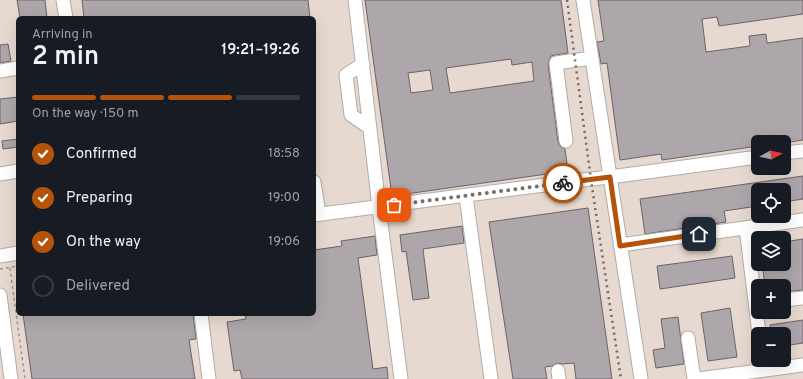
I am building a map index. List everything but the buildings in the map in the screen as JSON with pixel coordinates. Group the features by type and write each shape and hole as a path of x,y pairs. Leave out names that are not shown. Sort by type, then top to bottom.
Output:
{"lane":[{"path":"63,0 66,16"},
{"path":"355,0 401,379"},
{"path":"583,0 641,379"},
{"path":"566,140 556,63 592,58"},
{"path":"363,64 346,75 351,115 370,128"},
{"path":"0,71 16,68"},
{"path":"791,152 803,150"},
{"path":"316,215 751,158"},
{"path":"0,174 16,171"},
{"path":"466,196 491,379"},
{"path":"620,246 803,220"},
{"path":"746,228 753,279"},
{"path":"0,252 16,254"},
{"path":"0,295 11,379"},
{"path":"791,299 803,298"},
{"path":"201,316 209,379"},
{"path":"688,338 694,379"},
{"path":"791,365 803,365"},
{"path":"698,379 754,367"}],"path":[{"path":"0,269 16,266"},
{"path":"10,268 16,312"},
{"path":"16,316 25,379"}],"shaded area":[{"path":"0,0 803,0 803,379 0,379"}],"railway":[{"path":"567,0 592,187 621,379"}],"way so far":[{"path":"394,205 563,183"}],"route":[{"path":"563,183 610,177 620,246 699,234"}]}
